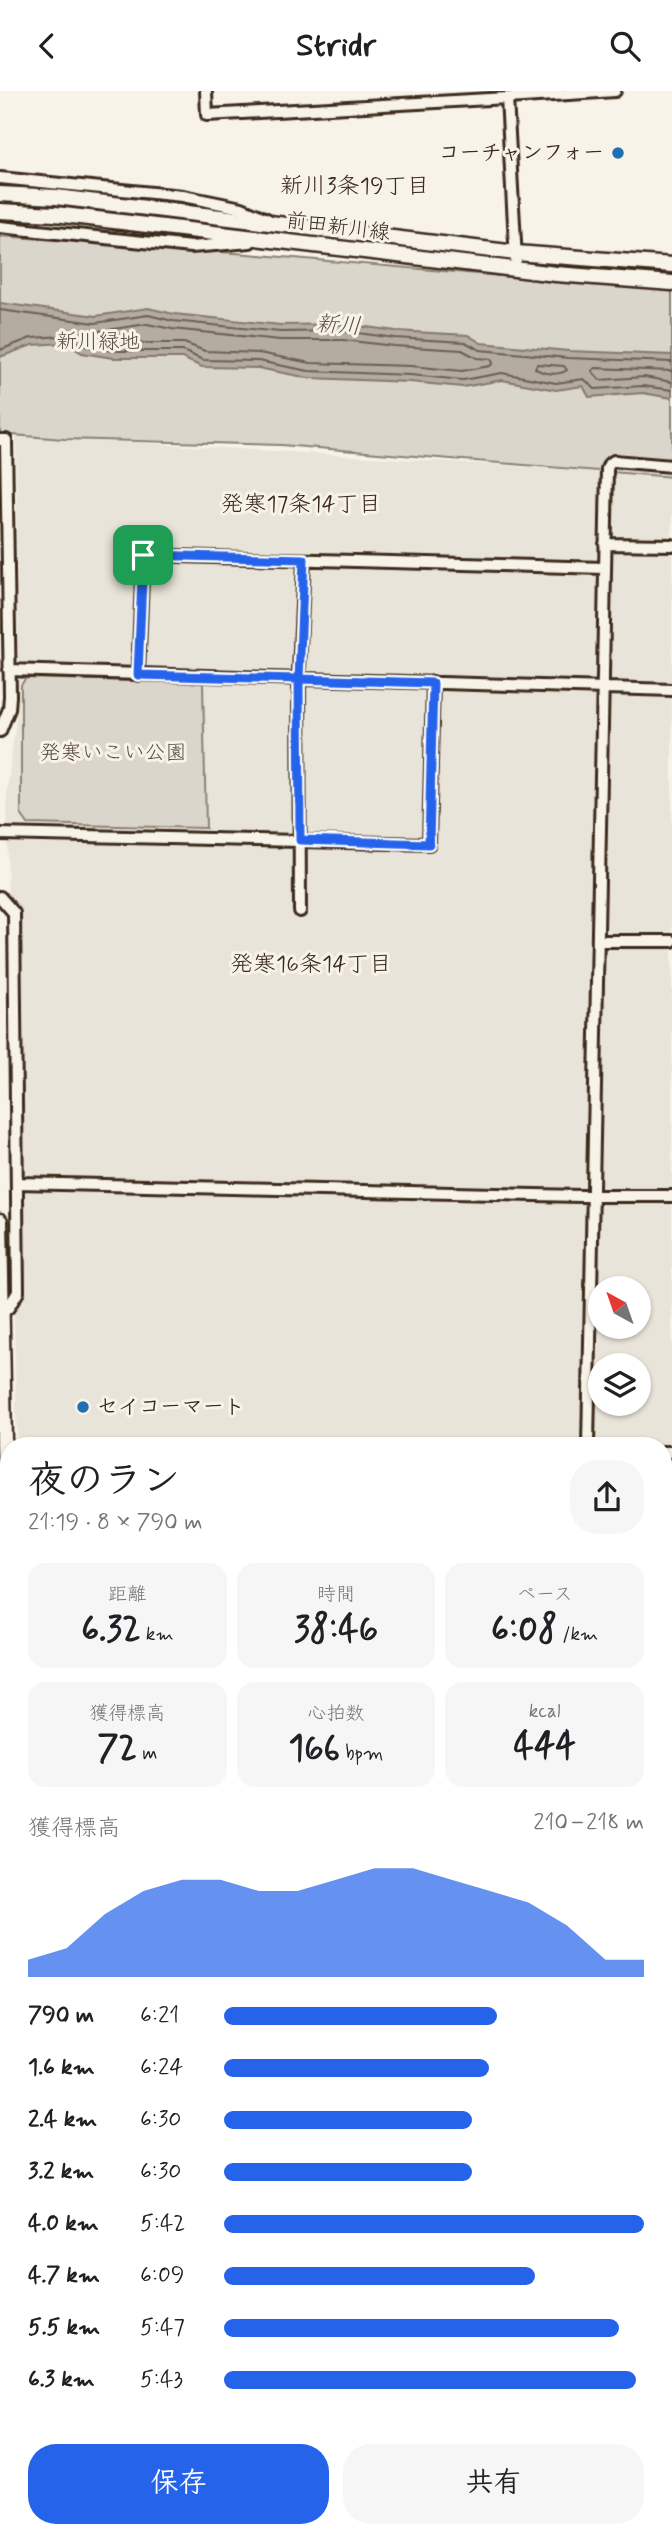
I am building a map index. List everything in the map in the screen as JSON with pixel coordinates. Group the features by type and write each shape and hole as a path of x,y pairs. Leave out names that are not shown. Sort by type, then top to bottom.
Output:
{"main road":[{"name":"前田新川線","path":"0,194 56,197 516,253 672,265"},
{"name":"前田新川線","path":"0,211 55,215 516,269 672,283"},
{"path":"0,1221 4,1437"}],"street":[{"path":"206,91 207,115 615,91"},
{"path":"507,98 516,269"},
{"path":"0,178 183,196 242,208 275,223"},
{"path":"0,227 191,247 267,240"},
{"path":"0,440 6,440 9,670 9,709 0,731"},
{"path":"588,1437 607,469 614,461 672,466"},
{"path":"605,544 672,545"},
{"path":"138,675 143,555 604,569"},
{"path":"300,911 299,679 304,559"},
{"path":"9,670 672,690"},
{"path":"0,834 429,844 433,683"},
{"path":"0,897 14,913 18,1183 18,1292 1,1314"},
{"path":"598,941 672,941"},
{"path":"18,1183 593,1197 672,1196"}],"shaded area":[{"path":"16,435 593,471 672,454 672,1437 17,1437 9,1106 7,791 18,702"}],"green space":[{"name":"新川緑地","path":"0,236 248,254 672,291 672,477 281,445 64,439 0,434"},
{"name":"発寒いこい公園","path":"26,678 203,683 206,828 28,824 21,814 21,685"}],"water":[{"name":"新川","path":"0,303 96,316 148,308 174,314 281,325 344,324 396,331 468,335 481,343 569,351 672,355 672,398 643,393 589,397 583,386 556,390 502,380 463,387 309,378 258,368 202,367 182,358 113,358 82,353 65,343 32,345 0,357"}],"place":[{"name":"コーチャンフォー","path":"618,153"},
{"name":"セイコーマート","path":"83,1407"}],"district":[{"name":"新川3条19丁目","path":"355,187"},
{"name":"発寒17条14丁目","path":"301,505"},
{"name":"発寒16条14丁目","path":"311,965"}],"route":[{"path":"143,555 138,675 299,679 300,840 429,844 433,683 299,679 304,559 143,555"}]}
